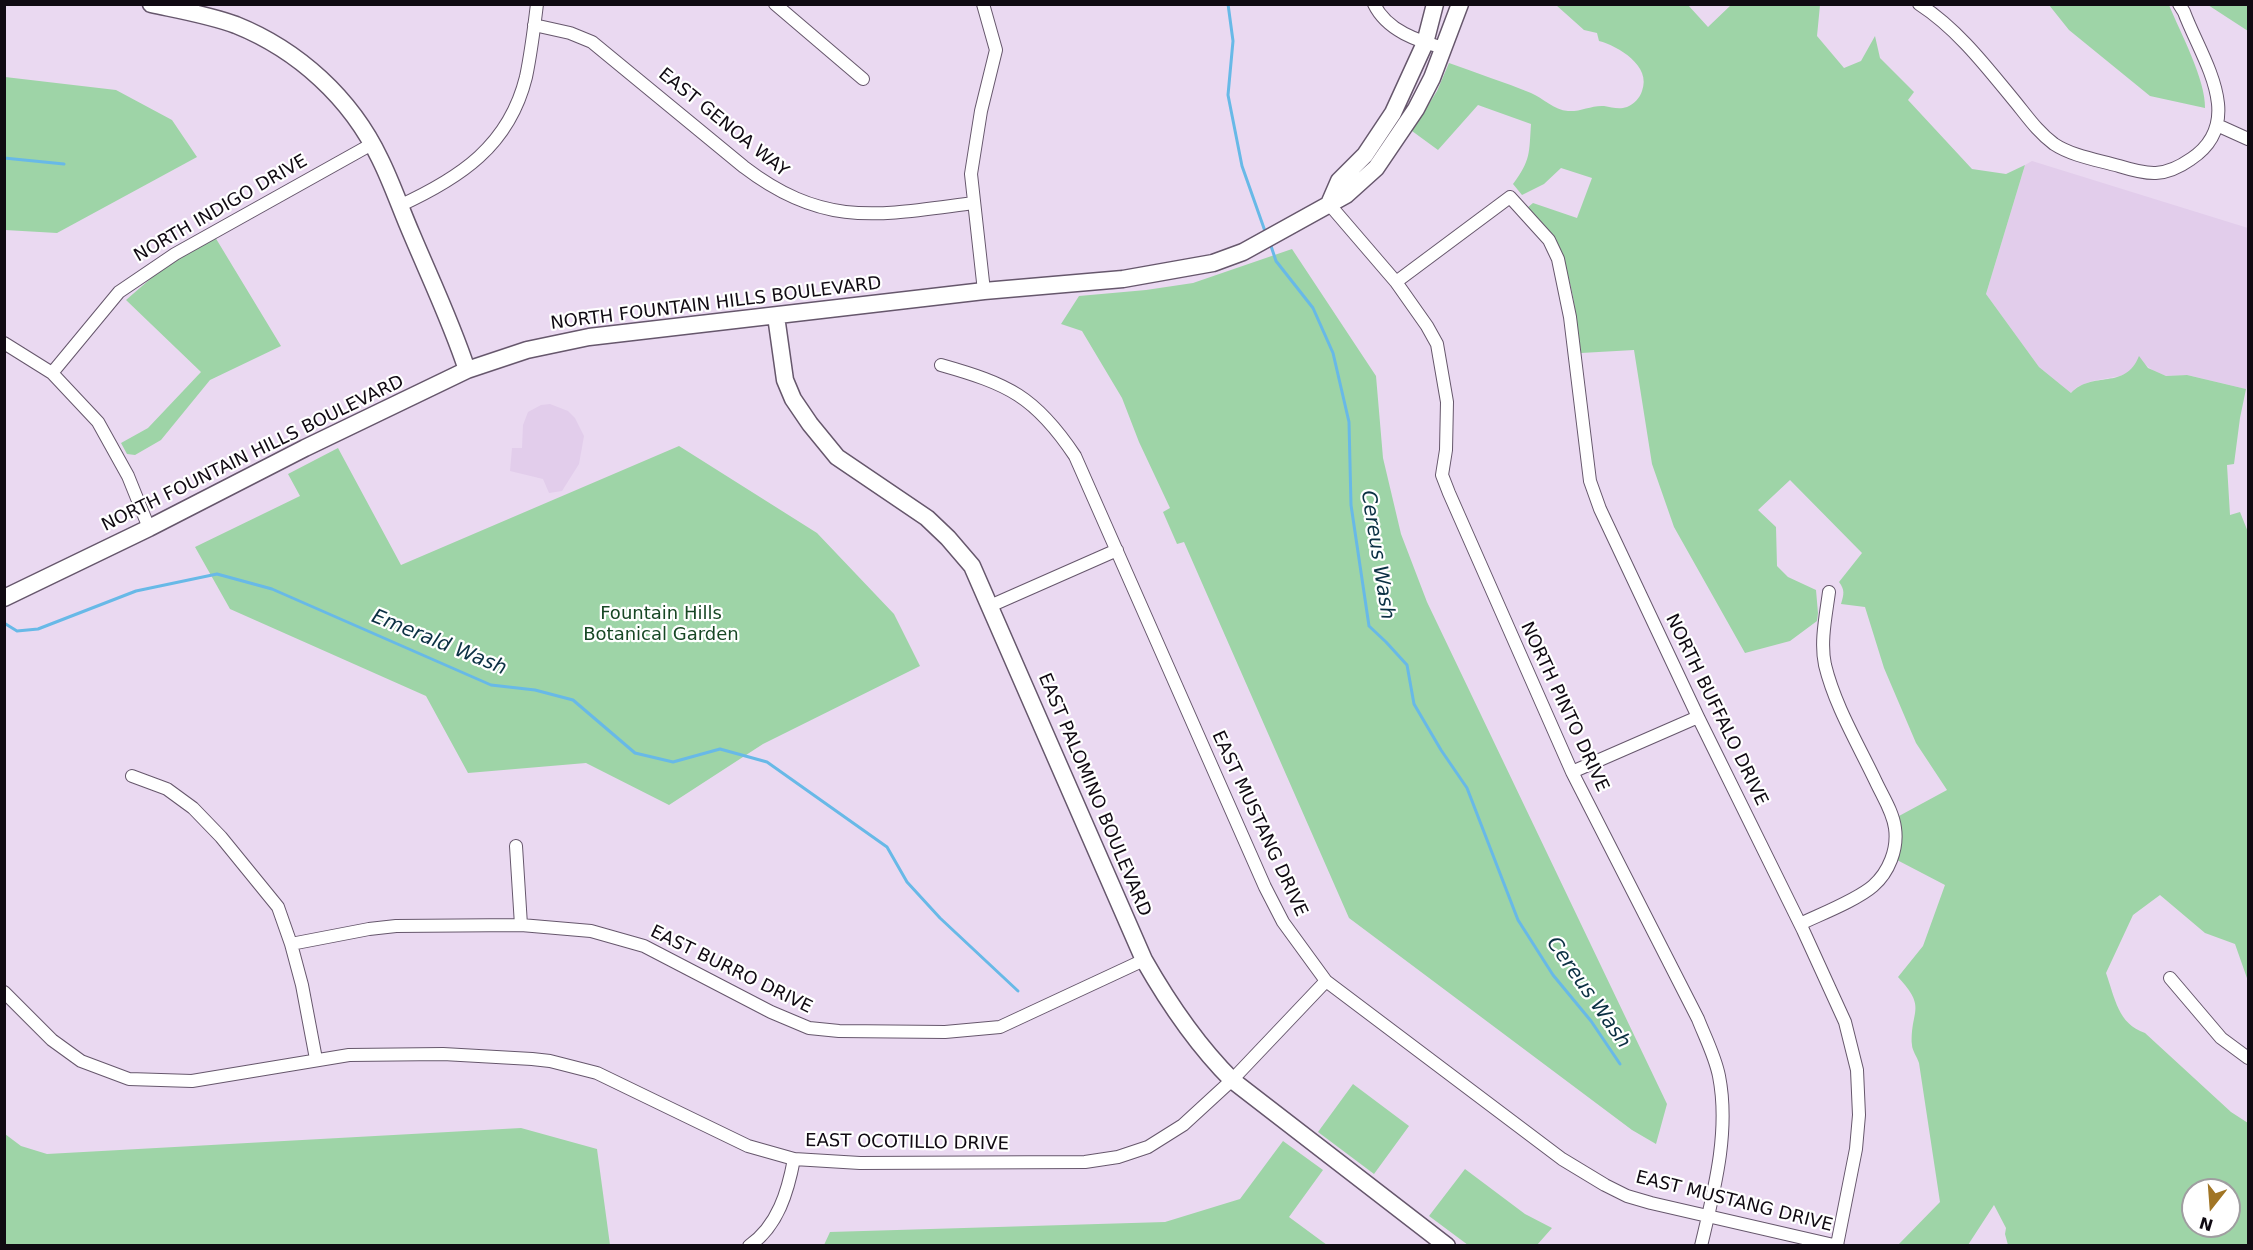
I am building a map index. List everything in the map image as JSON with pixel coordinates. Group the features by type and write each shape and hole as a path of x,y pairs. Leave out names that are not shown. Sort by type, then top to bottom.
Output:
{"main road":[{"path":"1329,204 1339,181 1365,155 1393,113 1425,43 1435,4"},
{"name":"NORTH FOUNTAIN HILLS BOULEVARD","path":"4,598 467,370 527,350 590,337 984,291 1123,279 1213,263 1243,252 1346,195 1376,168 1416,109 1444,48 1460,4"},
{"path":"158,5 226,22 282,48 331,88 355,116 372,144 442,305 467,370"},
{"name":"EAST PALOMINO BOULEVARD","path":"776,315 785,380 793,399 810,424 837,457 927,518 972,566 1144,960 1170,1005 1213,1061 1232,1080 1447,1245"}],"street":[{"path":"399,206 454,178 472,164 496,138 511,115 525,79 537,4"},
{"path":"775,4 863,79"},
{"path":"983,4 996,50 981,111 971,174 984,291"},
{"path":"1374,4 1378,14 1395,28 1425,43 1444,48"},
{"path":"1919,4 1959,36 2040,132 2056,145 2069,152 2145,173 2159,173 2177,168 2196,156 2209,141 2217,125 2220,104 2217,89 2182,7"},
{"name":"EAST GENOA WAY","path":"534,25 570,33 592,42 744,167 772,187 797,200 832,211 861,214 974,203"},
{"path":"2217,125 2248,139"},
{"name":"NORTH INDIGO DRIVE","path":"52,373 119,292 143,274 372,144"},
{"name":"NORTH BUFFALO DRIVE","path":"1396,282 1510,197 1549,240 1558,259 1570,317 1590,482 1600,509 1845,1022 1852,1047 1859,1091 1860,1115 1856,1149 1837,1245"},
{"name":"NORTH PINTO DRIVE","path":"1329,204 1396,282 1437,344 1447,402 1446,450 1442,475 1449,494 1572,772 1698,1019 1719,1076 1722,1124 1719,1162 1701,1245"},
{"path":"4,343 52,373 98,422 128,476 149,528"},
{"name":"EAST MUSTANG DRIVE","path":"941,365 1000,384 1022,397 1044,414 1075,456 1265,887 1282,922 1326,981 1584,1174 1628,1196 1708,1217 1837,1245"},
{"path":"990,606 1117,550"},
{"path":"1800,924 1873,887 1885,873 1894,853 1896,831 1892,814 1846,722 1824,662 1824,633 1829,592"},
{"path":"1572,772 1698,717"},
{"path":"132,776 167,789 193,808 221,837 278,907 302,985 316,1059"},
{"path":"516,846 521,925"},
{"name":"EAST BURRO DRIVE","path":"291,944 396,926 521,925 591,931 644,946 771,1012 809,1028 839,1031 945,1032 1000,1027 1144,960"},
{"path":"2170,978 2221,1038 2248,1058"},
{"name":"EAST OCOTILLO DRIVE","path":"4,992 52,1040 81,1061 129,1080 192,1081 349,1055 443,1054 532,1059 597,1073 748,1146 794,1159 871,1163 1085,1162 1118,1157 1148,1147 1183,1125 1232,1080 1326,981"},
{"path":"749,1245 757,1241 784,1201 794,1159"}],"shaded area":[{"path":"2032,161 2248,228 2248,381 2246,389 2187,375 2166,376 2156,373 2142,362 2125,375 2092,381 2077,387 2071,393 2039,367 1986,294 2025,165"},
{"path":"550,404 568,411 575,418 584,436 579,464 562,491 549,493 543,479 510,471 512,448 522,448 523,425 528,412 541,405"}],"green space":[{"path":"1556,5 1688,5 1708,27 1731,5 1820,5 1817,36 1844,68 1861,61 1875,36 1880,58 1914,92 1908,100 1972,169 2006,174 2025,165 1986,294 2039,367 2071,393 2089,382 2126,373 2133,367 2139,356 2148,368 2166,376 2187,375 2246,389 2234,464 2227,465 2230,515 2240,512 2248,532 2248,981 2235,944 2205,933 2160,895 2133,915 2106,973 2123,1017 2136,1029 2145,1033 2231,1112 2248,1123 2248,1245 2008,1245 2006,1228 1994,1205 1968,1245 1898,1245 1940,1202 1919,1063 1912,1047 1915,1003 1913,996 1898,977 1923,946 1945,885 1897,860 1901,831 1899,816 1947,790 1916,743 1884,668 1865,607 1841,604 1843,592 1839,582 1862,553 1790,480 1758,510 1776,527 1777,566 1788,577 1816,590 1817,621 1790,641 1745,653 1674,527 1652,464 1634,350 1581,353 1576,312 1562,258 1542,225 1527,208 1533,203 1577,218 1592,178 1561,168 1544,184 1522,195 1513,184 1528,156 1531,124 1478,105 1438,150 1412,131 1437,91 1449,63 1531,93 1563,110 1572,111 1600,106 1627,107 1640,96 1644,82 1642,73 1624,52 1599,41 1597,33 1584,30"},
{"path":"2049,5 2169,5 2197,70 2205,108 2150,96 2069,30"},
{"path":"2208,5 2248,5 2248,31"},
{"path":"5,77 116,90 172,120 197,157 57,233 5,230"},
{"path":"215,237 281,346 210,380 161,440 135,455 127,454 121,443 148,428 201,372 126,300 164,267"},
{"path":"1292,249 1376,376 1383,458 1401,534 1427,602 1667,1104 1656,1144 1632,1130 1349,918 1184,542 1177,544 1163,512 1170,508 1139,442 1122,398 1082,331 1061,324 1079,296 1193,283"},
{"name":"Fountain Hills Botanical Garden","path":"679,446 817,533 894,614 920,666 763,744 669,805 586,763 468,773 426,696 230,609 195,547 300,496 288,474 338,448 401,565"},
{"path":"1353,1084 1409,1126 1374,1174 1318,1132"},
{"path":"521,1128 597,1149 610,1245 5,1245 5,1134 21,1146 47,1154"},
{"path":"1283,1141 1323,1170 1289,1217 1327,1245 824,1245 830,1232 1165,1222 1240,1199"},
{"path":"1465,1169 1525,1214 1552,1228 1537,1245 1468,1245 1429,1216"}],"waterway":[{"name":"Cereus Wash","path":"1228,4 1233,41 1228,95 1242,166 1266,234"},
{"path":"4,158 64,164"},
{"name":"Cereus Wash","path":"1270,243 1276,261 1313,308 1333,353 1349,422 1351,505 1369,626 1407,665 1414,704 1467,788 1518,920 1553,975 1591,1021 1620,1064"},
{"name":"Emerald Wash","path":"4,623 17,631 38,629 136,591 217,574 272,589 491,685 535,690 573,700 635,753 673,762 720,749 767,762 887,847 907,882 940,918 1018,991"}]}
